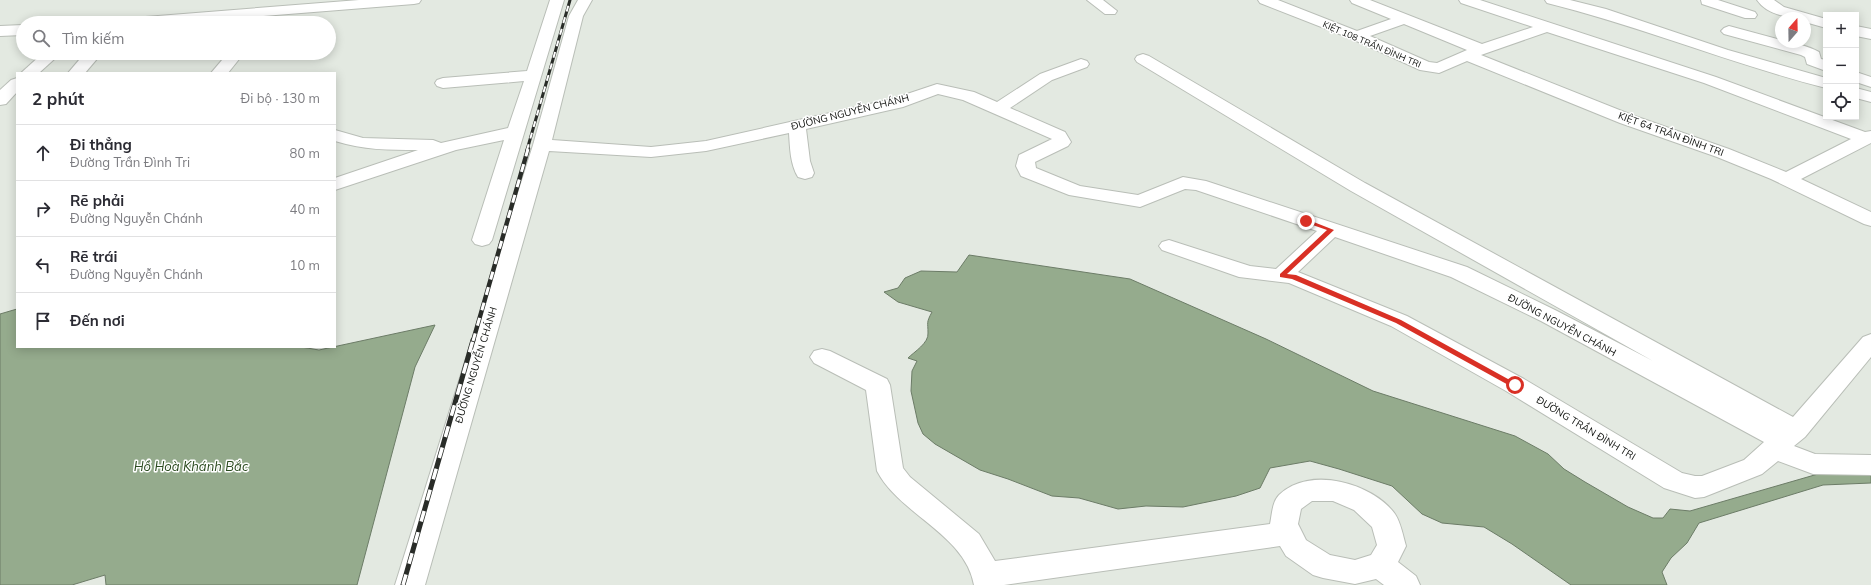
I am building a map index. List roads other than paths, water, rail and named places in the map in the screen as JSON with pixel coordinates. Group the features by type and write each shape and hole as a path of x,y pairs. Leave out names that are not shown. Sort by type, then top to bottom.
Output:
{"street":[{"path":"181,16 278,5 299,9 414,0"},
{"path":"482,240 557,0"},
{"name":"ĐƯỜNG NGUYỄN CHÁNH","path":"410,585 542,145 576,16 585,0"},
{"path":"1094,0 1110,11"},
{"name":"KIỆT 108 TRẦN ĐÌNH TRI","path":"1265,0 1357,36 1426,67 1435,69 1546,27"},
{"name":"KIỆT 64 TRẦN ĐÌNH TRI","path":"1357,0 1404,19 1475,53 1626,119 1723,153 1786,179 1871,220"},
{"path":"1466,0 1710,80 1869,138"},
{"path":"1552,0 1601,12 1722,53 1790,74 1823,82"},
{"path":"1707,1 1750,15"},
{"path":"269,16 278,5"},
{"path":"1823,23 1771,5 1750,15 1730,28 1807,52 1813,55 1813,61 1823,65"},
{"path":"293,16 299,9"},
{"path":"1357,36 1404,19"},
{"path":"0,31 16,30"},
{"path":"1859,32 1871,34"},
{"path":"1143,59 1784,440 1814,464 1871,465"},
{"path":"30,72 44,60"},
{"path":"77,72 88,60"},
{"path":"220,72 230,60"},
{"path":"998,109 1046,77 1080,64"},
{"path":"0,76 16,75"},
{"path":"442,83 533,75"},
{"path":"1859,78 1871,82"},
{"path":"0,100 16,84"},
{"name":"ĐƯỜNG NGUYỄN CHÁNH","path":"542,145 651,152 706,146 897,103 937,89 968,96 1059,136 1062,142 1026,159 1025,166 1028,172 1076,191 1140,201 1183,182 1199,184 1331,230 1459,272 1548,316 1784,440"},
{"path":"1859,94 1871,98"},
{"path":"797,125 801,162 805,173"},
{"path":"336,184 452,144 517,132"},
{"path":"336,135 361,143 383,145 452,144"},
{"path":"1786,179 1869,138"},
{"path":"1282,275 1331,230"},
{"name":"ĐƯỜNG TRẦN ĐÌNH TRI","path":"1169,246 1247,272 1293,277 1399,321 1515,385 1674,481 1695,488 1754,467 1784,440"},
{"path":"1784,440 1871,342"},
{"path":"822,357 878,385 890,471 900,484 969,542 988,580 1289,533"},
{"path":"1335,490 1364,502 1385,522 1392,546 1380,565 1355,572 1323,566 1296,548 1284,524 1288,503 1307,491 1335,490"},
{"path":"1380,565 1405,585"}],"water":[{"path":"969,255 1130,279 1266,339 1373,391 1515,436 1548,454 1564,469 1585,482 1628,507 1653,518 1663,518 1670,509 1690,511 1818,474 1871,473 1871,483 1823,485 1699,523 1687,543 1671,558 1662,572 1667,585 1571,585 1512,544 1484,527 1442,523 1422,514 1392,486 1310,461 1270,468 1260,488 1236,496 1183,507 1146,506 1118,509 1079,498 1052,496 980,470 935,444 923,434 918,423 911,391 912,371 917,361 908,358 921,347 928,337 928,321 932,312 898,302 884,292 898,288 905,278 921,271 957,272"},
{"name":"Hồ Hoà Khánh Bắc","path":"16,309 16,348 307,348 319,350 336,348 336,346 435,325 415,367 357,585 106,585 105,575 72,585 0,585 0,314"}],"railway":[{"path":"527,150 570,0"},
{"path":"473,341 528,149"},
{"path":"403,585 473,340"}]}
